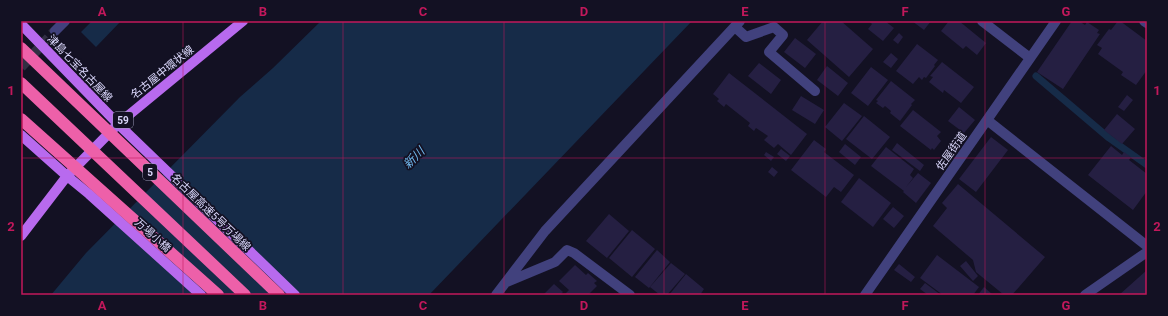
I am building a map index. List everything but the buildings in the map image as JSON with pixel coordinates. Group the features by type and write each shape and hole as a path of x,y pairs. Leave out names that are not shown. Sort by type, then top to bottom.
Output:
{"highway":[{"name":"名古屋高速5号万場線","path":"21,48 279,295"},
{"path":"21,83 245,295"},
{"path":"21,119 218,295"}],"main road":[{"name":"名古屋中環状線","path":"21,236 67,176 118,124 243,21"},
{"name":"津島七宝名古屋線","path":"21,24 118,124 295,295"},
{"path":"21,135 67,176"},
{"name":"万場小橋","path":"67,176 201,295"}],"street":[{"path":"982,21 1030,58"},
{"name":"佐屋街道","path":"865,295 1056,21"},
{"path":"496,295 545,231 737,24 746,37 774,27 784,35 769,52 815,91"},
{"path":"987,120 1147,246"},
{"path":"505,283 555,262 567,250 574,253 630,295"},
{"path":"1085,295 1147,252"}],"water":[{"path":"92,21 121,21 96,47 81,32"},
{"name":"新川","path":"321,21 692,21 429,295 51,295 86,253 240,97 273,68"}],"waterway":[{"path":"1036,76 1109,138 1147,165"}],"tunnel":[{"path":"21,67 55,31"}]}
